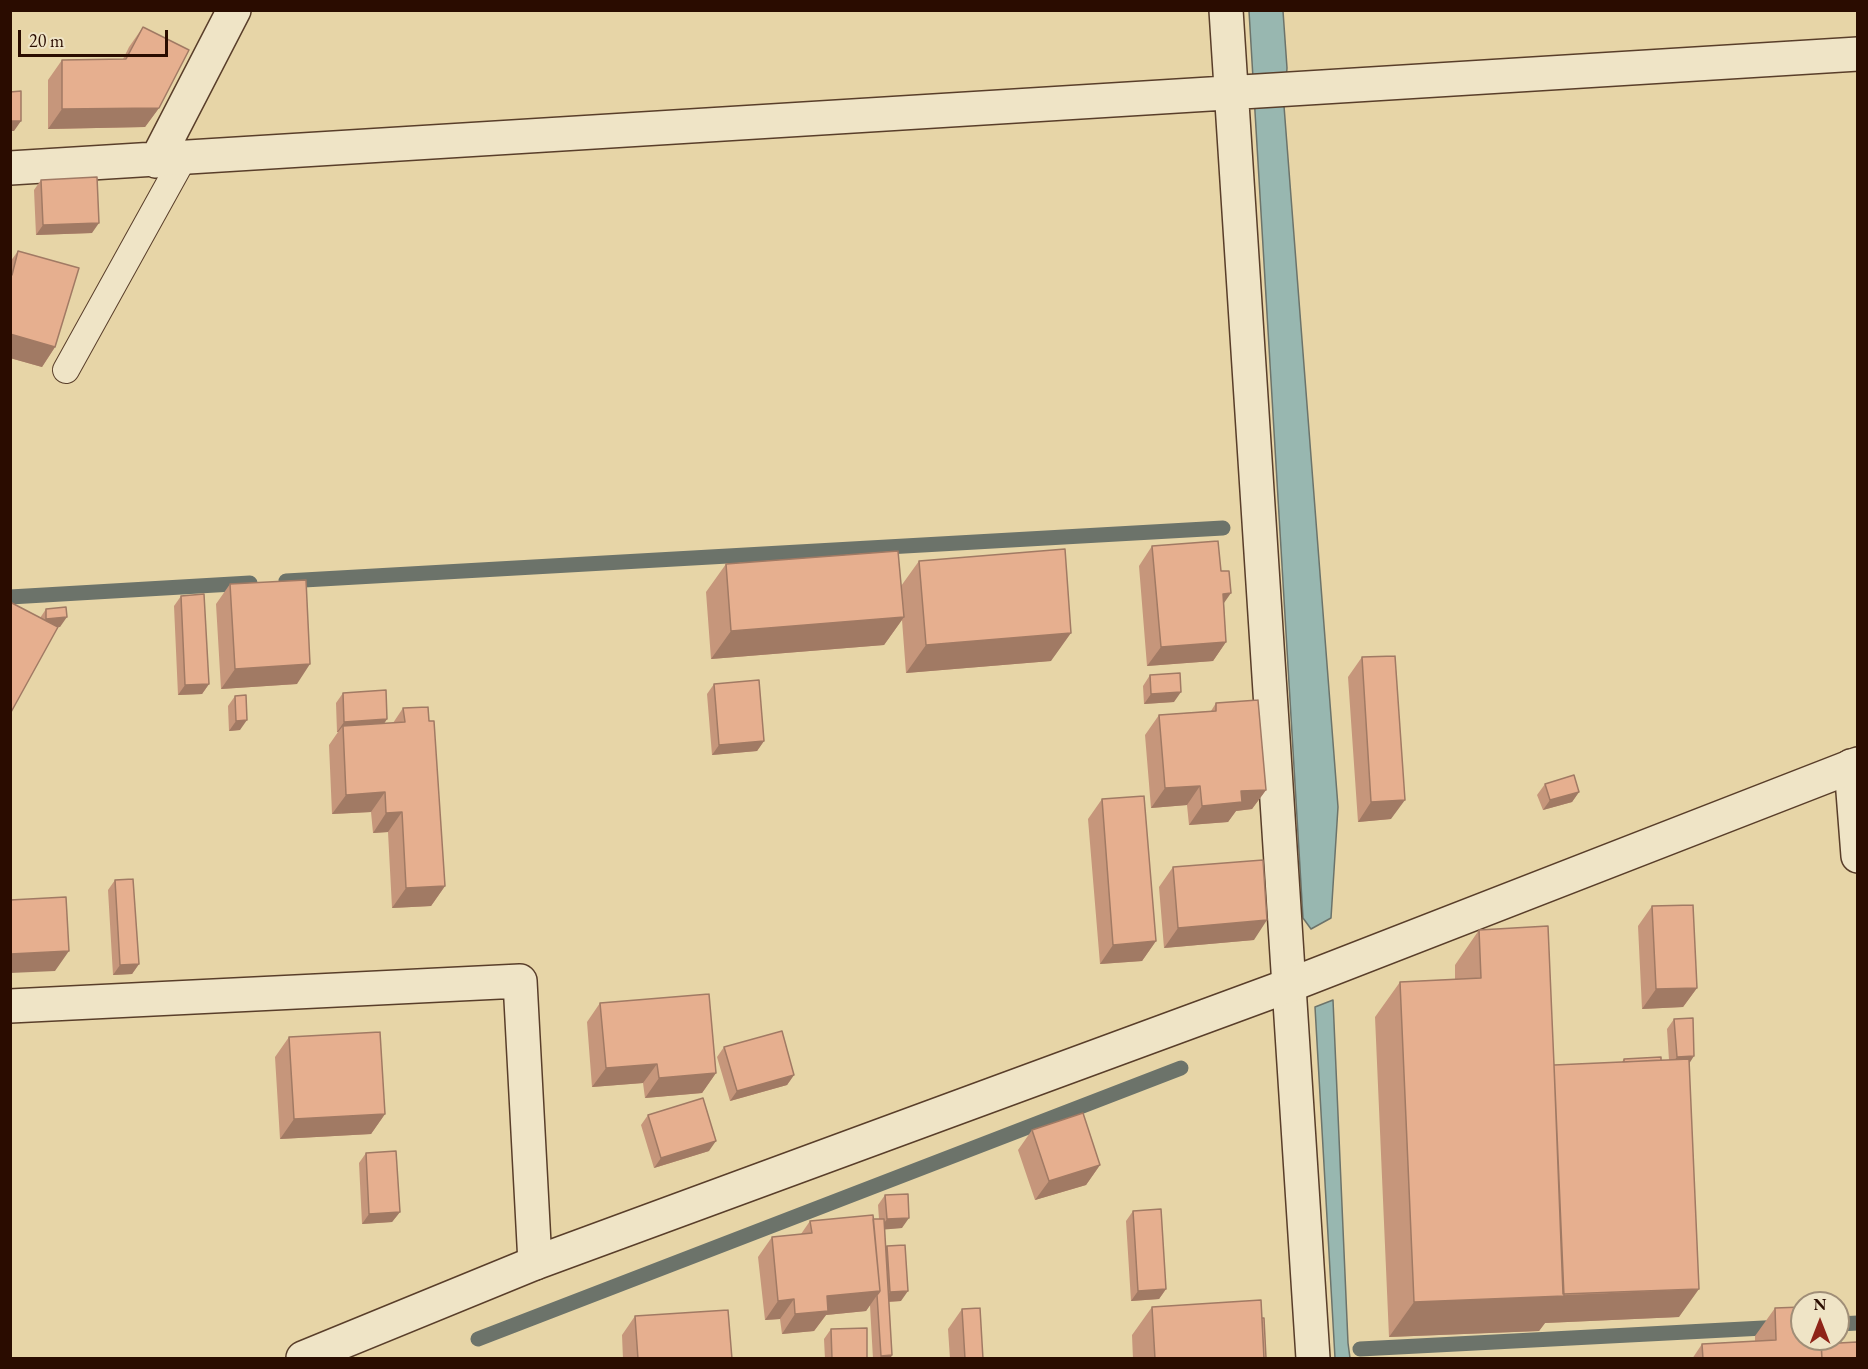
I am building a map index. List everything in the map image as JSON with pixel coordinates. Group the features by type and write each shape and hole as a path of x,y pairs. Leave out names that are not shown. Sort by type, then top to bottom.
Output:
{"street":[{"path":"170,159 234,10"},
{"path":"1226,10 1238,93 1313,1359"},
{"path":"10,168 1857,54"},
{"path":"303,1359 535,1263 1290,985 1854,765 1857,856"},
{"path":"10,1006 520,981 535,1263"}],"lane":[{"path":"66,370 170,159"}],"water":[{"path":"1249,11 1283,11 1287,68 1284,106 1338,807 1331,918 1311,929 1303,918"},
{"path":"1333,1000 1350,1358 1335,1358 1315,1007"}],"building":[{"path":"143,27 189,50 159,108 62,109 62,60 126,59"},
{"path":"21,91 21,121 10,121 10,92"},
{"path":"97,177 99,223 43,225 41,180"},
{"path":"18,251 79,268 55,347 10,334 10,274 12,275"},
{"path":"1218,541 1221,571 1229,571 1231,593 1223,594 1226,642 1161,647 1152,546"},
{"path":"1065,549 1071,633 926,645 919,561"},
{"path":"898,551 904,617 731,631 726,564"},
{"path":"306,580 310,664 235,669 230,584"},
{"path":"204,594 209,684 185,685 181,596"},
{"path":"10,602 58,627 10,714"},
{"path":"66,607 67,617 46,619 46,609"},
{"path":"1395,656 1405,800 1371,802 1362,657"},
{"path":"1180,673 1181,692 1151,694 1150,675"},
{"path":"759,680 764,741 719,745 714,684"},
{"path":"386,690 387,719 344,722 343,693"},
{"path":"246,695 247,720 236,721 235,696"},
{"path":"1258,700 1266,790 1241,791 1242,802 1202,806 1200,786 1165,788 1159,715 1216,711 1216,703"},
{"path":"428,707 429,721 434,721 445,886 406,888 402,812 386,813 385,792 346,795 343,726 405,722 403,708"},
{"path":"1574,775 1579,792 1550,800 1545,784"},
{"path":"1144,796 1156,941 1113,945 1102,799"},
{"path":"1263,860 1267,920 1178,928 1173,867"},
{"path":"133,879 139,964 120,965 115,880"},
{"path":"66,897 69,951 10,954 10,900"},
{"path":"1693,905 1697,988 1656,989 1652,906"},
{"path":"1548,926 1564,1296 1414,1302 1400,982 1481,978 1479,930"},
{"path":"709,994 716,1073 659,1078 657,1064 606,1068 600,1003"},
{"path":"1693,1018 1694,1056 1677,1057 1674,1019"},
{"path":"782,1031 794,1075 737,1091 724,1047"},
{"path":"380,1032 385,1114 294,1119 289,1037"},
{"path":"1661,1057 1661,1060 1624,1062 1624,1059"},
{"path":"1689,1059 1699,1289 1563,1294 1554,1065"},
{"path":"703,1098 716,1141 661,1158 648,1115"},
{"path":"1083,1113 1100,1165 1049,1181 1032,1130"},
{"path":"396,1151 400,1212 369,1214 366,1153"},
{"path":"908,1194 909,1218 887,1219 885,1195"},
{"path":"1161,1209 1166,1289 1138,1291 1133,1211"},
{"path":"873,1215 880,1291 827,1296 828,1311 795,1314 794,1299 778,1301 772,1237 812,1233 810,1221"},
{"path":"873,1219 884,1219 892,1355 881,1356 877,1295 880,1291"},
{"path":"905,1245 908,1291 890,1292 887,1246"},
{"path":"1261,1300 1264,1359 1155,1359 1152,1307"},
{"path":"1790,1307 1790,1351 1822,1351 1822,1359 1703,1359 1702,1344 1776,1340 1775,1308"},
{"path":"980,1308 983,1359 965,1359 962,1309"},
{"path":"728,1310 732,1359 638,1359 635,1316"},
{"path":"1262,1318 1264,1318 1266,1358 1264,1358"},
{"path":"867,1328 867,1359 832,1359 831,1329"},
{"path":"1850,1342 1857,1342 1857,1359 1822,1359 1821,1351 1850,1351"}],"waterway":[{"path":"286,581 1223,528"},
{"path":"10,597 250,583"},
{"path":"478,1339 1181,1068"},
{"path":"1850,1323 1858,1323"},
{"path":"1360,1349 1790,1327"}]}
